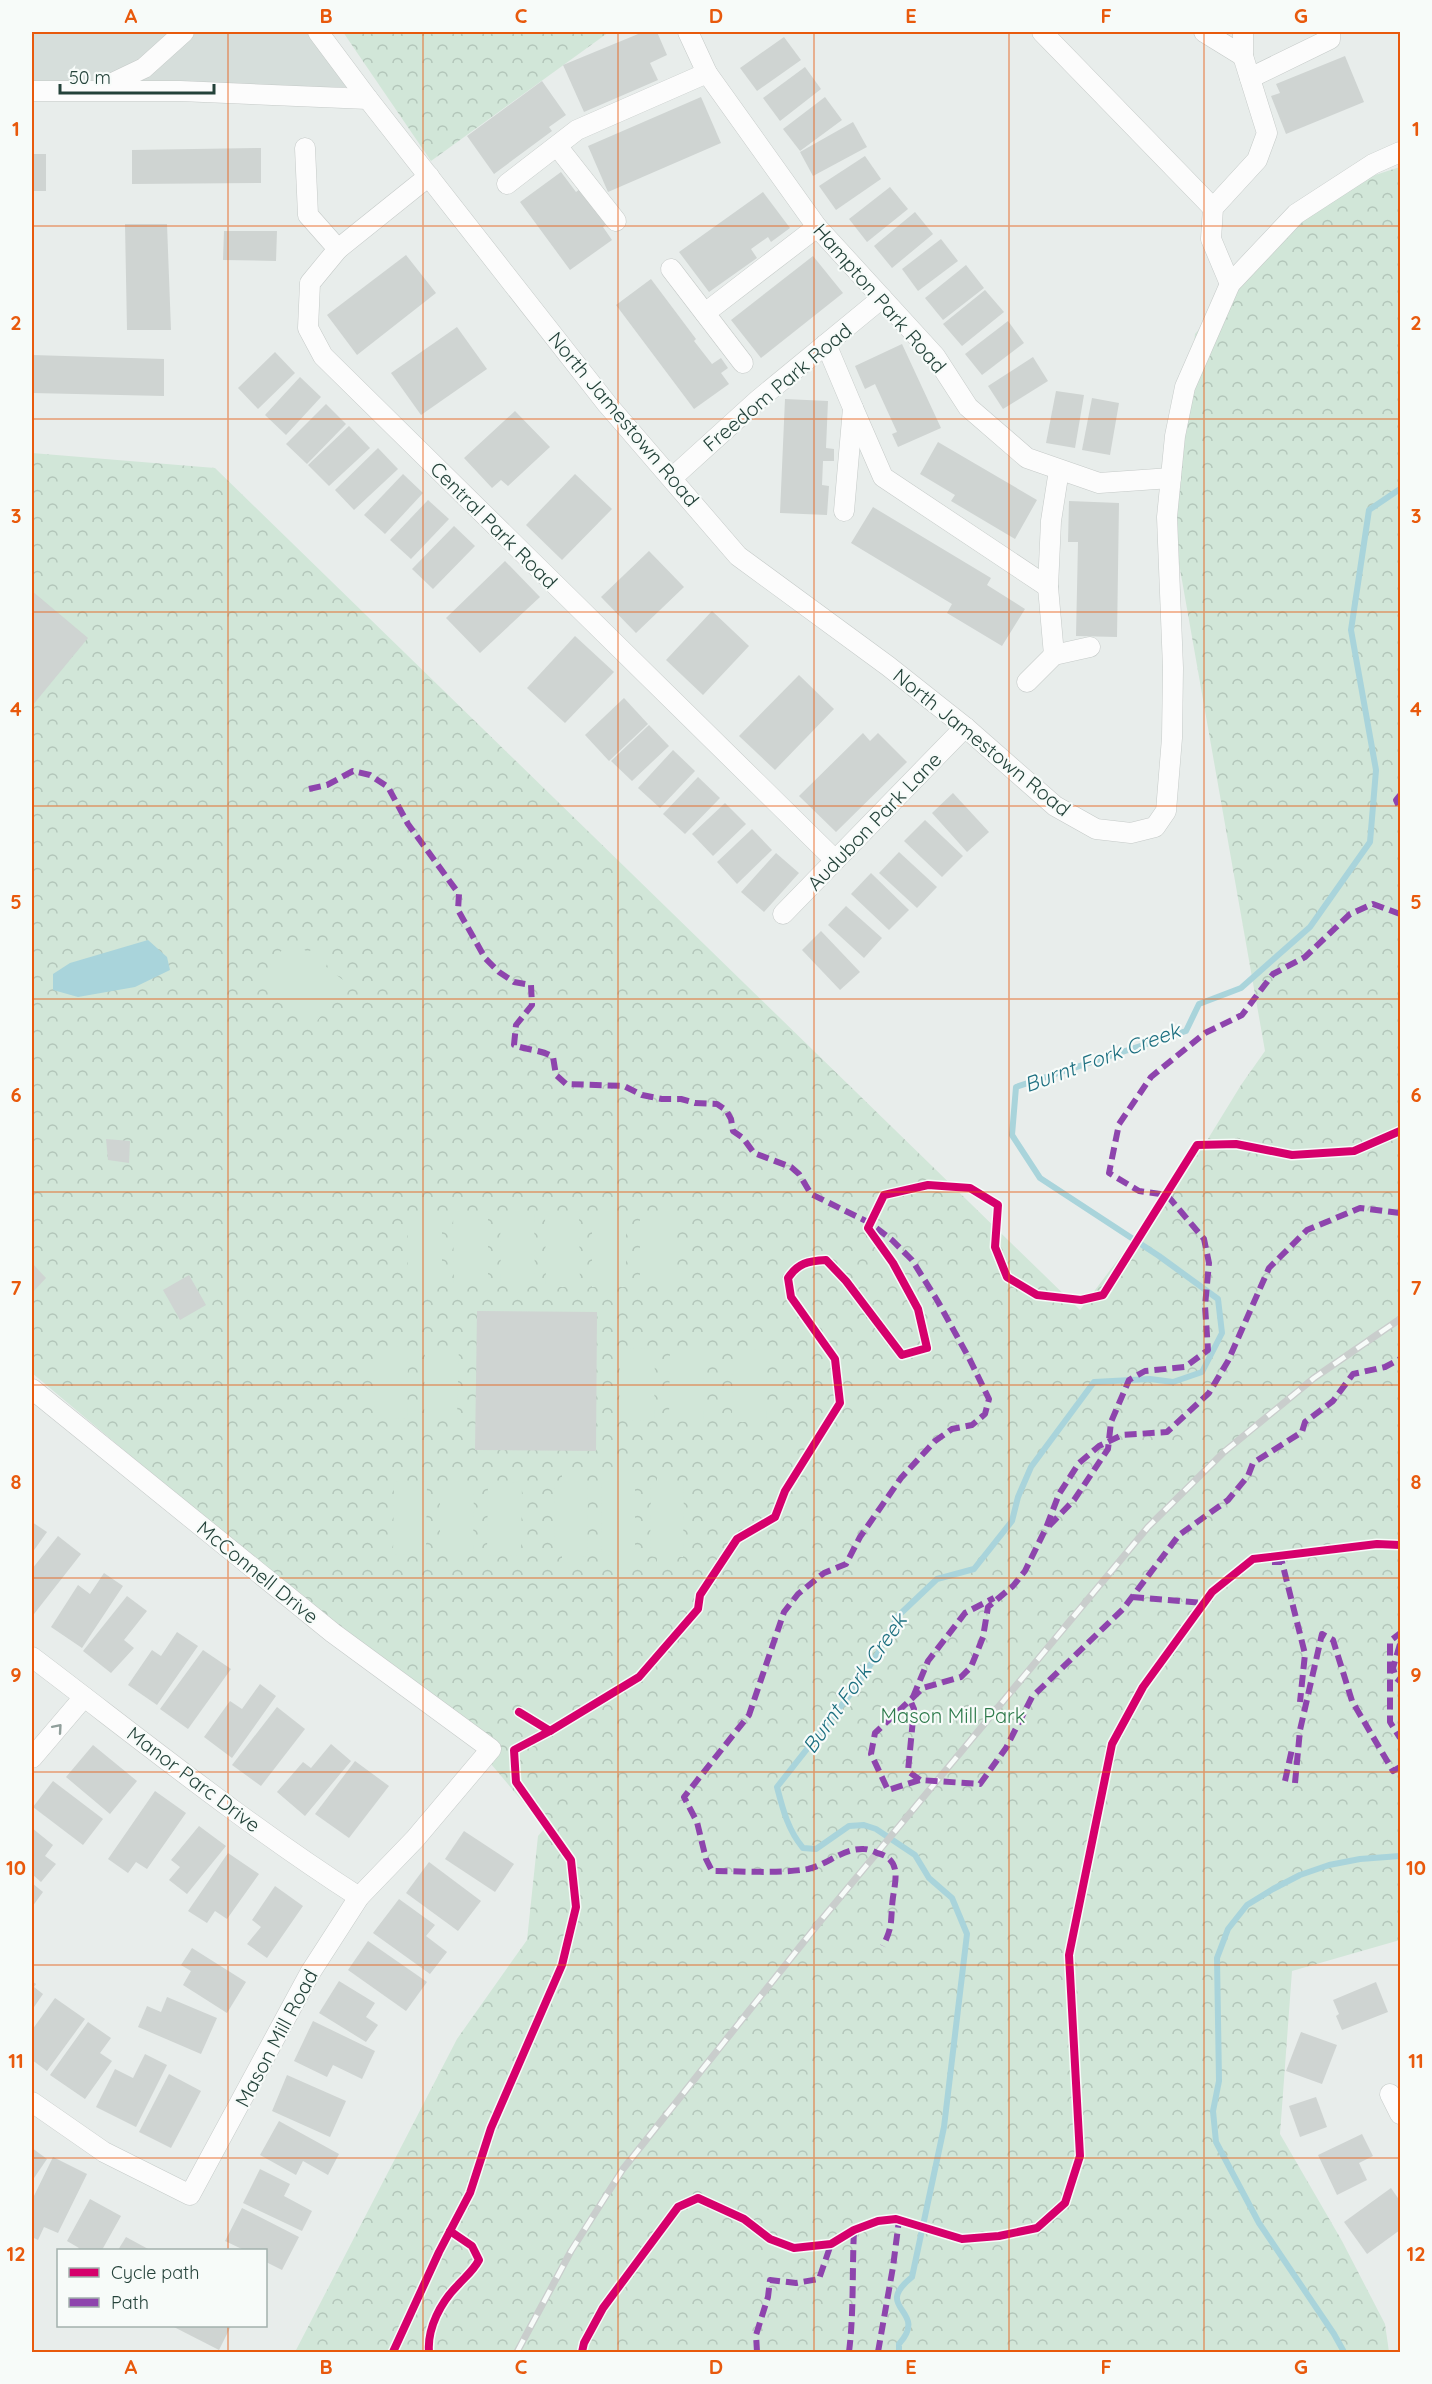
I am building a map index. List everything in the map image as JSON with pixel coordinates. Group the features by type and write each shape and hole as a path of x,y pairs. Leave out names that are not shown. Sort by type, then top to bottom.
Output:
{"street":[{"path":"97,91 144,68 184,32"},
{"name":"North Jamestown Road","path":"318,32 607,404 738,556 888,666 964,727 1055,806 1096,829 1131,833 1155,827 1166,811 1172,738 1173,668 1167,517 1175,436 1185,387 1230,284 1296,214 1373,164 1401,152"},
{"name":"Hampton Park Road","path":"688,32 707,73 817,226 935,356 968,407 1027,458 1059,470 1099,483 1171,478"},
{"path":"1042,32 1214,208"},
{"path":"1204,32 1243,56"},
{"path":"1230,284 1211,239 1214,208 1257,160 1267,133 1243,56 1243,32"},
{"path":"1250,78 1330,39 1330,32"},
{"path":"507,184 577,130 707,73"},
{"path":"32,91 180,91 368,99"},
{"path":"557,146 616,221"},
{"path":"305,148 308,215 338,249"},
{"name":"Central Park Road","path":"429,176 338,249 310,283 308,328 322,356 835,860"},
{"path":"705,313 817,226"},
{"path":"671,268 743,363"},
{"name":"Freedom Park Road","path":"672,478 758,400 882,298"},
{"path":"826,344 883,477 1048,587"},
{"path":"844,511 853,408"},
{"path":"1054,655 1048,587 1051,521 1059,470"},
{"path":"1027,682 1054,655 1090,647"},
{"name":"Audubon Park Lane","path":"783,914 964,727"},
{"name":"McConnell Drive","path":"32,1389 333,1633 491,1749"},
{"name":"Manor Parc Drive","path":"32,1657 303,1860 359,1897"},
{"path":"32,1758 84,1697"},
{"name":"Mason Mill Road","path":"32,2102 104,2152 190,2195 310,1973 359,1897 416,1839 491,1749"},
{"path":"1390,2094 1401,2114"}],"shaded area":[{"path":"32,32 315,32 360,87 32,88"}],"green space":[{"path":"343,32 609,32 431,161"},
{"name":"Mason Mill Park","path":"1400,167 1400,1940 1292,1971 1280,2134 1342,2241 1385,2324 1389,2352 295,2352 457,2039 527,1940 538,1836 545,1828 475,1745 32,1373 32,453 215,468 1080,1310 1203,1147 1265,1051 1174,535 1195,334 1276,237 1369,177"},
{"path":"290,940 309,953 311,949 328,961 326,967 347,983 313,1026 258,980"},
{"path":"408,1211 442,1211 442,1285 408,1285"},
{"path":"500,1211 534,1211 535,1285 501,1285"},
{"path":"453,1212 488,1212 488,1286 454,1286"},
{"path":"674,1212 674,1286 640,1286 640,1213"},
{"path":"579,1213 580,1287 546,1287 545,1214"},
{"path":"592,1214 626,1214 626,1287 592,1287"},
{"path":"375,1346 408,1347 407,1419 374,1418"},
{"path":"425,1347 459,1347 457,1419 424,1419"},
{"path":"620,1348 655,1349 654,1421 619,1420"},
{"path":"670,1349 704,1349 703,1422 669,1421"},
{"path":"733,1349 767,1350 766,1422 732,1422"},
{"path":"562,1470 581,1470 581,1483 588,1483 587,1556 582,1557 581,1568 562,1568 562,1556 554,1556 555,1483 562,1483"},
{"path":"657,1470 676,1470 676,1483 684,1484 683,1557 676,1557 676,1568 657,1568 657,1557 650,1556 651,1483 657,1483"},
{"path":"609,1471 628,1471 628,1482 635,1483 635,1556 628,1556 628,1569 609,1568 609,1556 601,1555 602,1482 609,1482"},
{"path":"394,1481 427,1482 426,1555 393,1554"},
{"path":"488,1482 522,1483 521,1556 487,1555"},
{"path":"440,1483 474,1483 473,1556 440,1556"}],"water":[{"path":"148,940 167,957 170,970 135,987 78,997 53,990 53,974 70,963"}],"building":[{"path":"643,32 657,32 667,55 650,63 658,80 584,112 563,65"},
{"path":"784,37 801,60 757,91 740,68"},
{"path":"1345,56 1364,102 1286,134 1271,96 1280,93 1276,84"},
{"path":"805,67 821,89 780,121 763,98"},
{"path":"542,81 566,115 549,127 552,131 494,174 467,136"},
{"path":"701,97 721,143 608,192 588,146"},
{"path":"825,97 842,120 800,151 783,129"},
{"path":"853,122 867,147 813,176 800,152"},
{"path":"261,148 261,183 132,184 132,150"},
{"path":"32,154 46,154 46,191 32,191"},
{"path":"865,156 881,179 836,210 819,186"},
{"path":"561,172 576,192 583,187 609,222 603,227 612,240 570,270 520,202"},
{"path":"890,187 908,209 867,242 849,219"},
{"path":"763,192 790,228 771,242 768,237 751,249 757,258 709,292 679,252"},
{"path":"915,212 933,234 892,268 874,246"},
{"path":"125,224 167,224 171,330 127,330"},
{"path":"224,231 277,231 276,261 223,260"},
{"path":"941,239 958,261 918,291 902,269"},
{"path":"406,255 436,293 357,355 327,315"},
{"path":"813,256 843,293 761,358 731,320"},
{"path":"966,265 984,288 943,320 925,298"},
{"path":"651,279 712,364 721,358 728,368 721,373 729,384 694,409 616,305"},
{"path":"985,290 1004,312 962,346 943,324"},
{"path":"1008,321 1024,343 982,375 965,354"},
{"path":"457,327 487,369 421,415 391,373"},
{"path":"902,344 941,428 898,447 892,434 897,432 875,384 865,389 855,366"},
{"path":"275,352 295,373 258,409 238,388"},
{"path":"32,355 164,359 164,396 32,393"},
{"path":"1033,357 1048,381 1003,409 988,386"},
{"path":"300,377 321,397 286,435 265,415"},
{"path":"1056,391 1084,395 1075,448 1046,443"},
{"path":"1092,398 1119,403 1110,455 1082,450"},
{"path":"785,399 828,401 826,448 834,449 834,461 823,461 822,485 829,486 827,515 780,513"},
{"path":"326,404 346,424 307,464 286,444"},
{"path":"515,411 550,447 508,486 501,480 492,488 464,458"},
{"path":"349,426 370,448 329,486 308,465"},
{"path":"938,442 1037,500 1015,539 951,501 955,495 920,474"},
{"path":"378,448 398,469 354,510 335,490"},
{"path":"403,474 423,493 385,534 364,515"},
{"path":"575,474 612,509 562,560 526,525"},
{"path":"428,500 449,519 411,559 390,540"},
{"path":"1069,501 1119,503 1117,637 1076,636 1078,542 1068,542"},
{"path":"873,507 991,578 987,585 1025,609 1002,646 947,613 952,604 851,543"},
{"path":"454,526 475,546 433,589 412,569"},
{"path":"649,551 684,587 636,633 601,597"},
{"path":"505,561 540,597 480,653 446,618"},
{"path":"32,591 88,638 32,706"},
{"path":"712,611 749,646 703,695 666,660"},
{"path":"575,636 614,672 565,723 527,688"},
{"path":"799,675 834,709 775,770 739,736"},
{"path":"624,698 648,724 609,761 585,735"},
{"path":"649,725 669,746 632,781 611,761"},
{"path":"863,733 870,741 878,733 907,762 836,832 799,796"},
{"path":"673,750 695,771 660,808 638,788"},
{"path":"698,777 720,798 685,834 663,814"},
{"path":"953,793 989,832 967,852 932,813"},
{"path":"725,803 746,824 713,856 692,834"},
{"path":"925,820 963,856 942,877 904,841"},
{"path":"752,829 772,850 737,884 717,862"},
{"path":"899,852 937,887 917,908 879,873"},
{"path":"776,853 799,873 764,912 741,892"},
{"path":"871,873 909,910 889,930 851,894"},
{"path":"846,906 882,938 864,958 828,925"},
{"path":"821,931 860,972 840,990 802,950"},
{"path":"106,1139 130,1141 129,1163 108,1160"},
{"path":"32,1263 46,1278 32,1293"},
{"path":"189,1275 206,1305 180,1320 163,1290"},
{"path":"477,1311 597,1312 596,1451 475,1450"},
{"path":"32,1522 47,1532 32,1553"},
{"path":"58,1536 81,1554 34,1614 32,1612 32,1569"},
{"path":"104,1573 123,1586 82,1648 51,1627 78,1585 90,1594"},
{"path":"127,1596 147,1611 124,1640 134,1648 111,1673 83,1651"},
{"path":"177,1632 198,1646 157,1705 128,1685 152,1650 161,1656"},
{"path":"203,1650 231,1669 188,1729 160,1709"},
{"path":"260,1684 276,1696 232,1758 204,1737 230,1701 242,1709"},
{"path":"277,1707 305,1729 261,1786 232,1765"},
{"path":"331,1744 351,1761 305,1816 277,1792 303,1762 311,1768"},
{"path":"93,1745 137,1781 110,1814 66,1777"},
{"path":"355,1761 389,1786 349,1838 315,1814"},
{"path":"53,1781 103,1819 83,1845 33,1807"},
{"path":"155,1791 186,1813 147,1869 136,1862 128,1873 108,1859"},
{"path":"199,1826 226,1846 187,1894 169,1880 180,1867 171,1860"},
{"path":"32,1828 53,1845 45,1856 56,1864 41,1882 32,1874"},
{"path":"464,1831 514,1864 495,1892 445,1859"},
{"path":"228,1853 259,1874 227,1919 215,1911 207,1923 188,1911"},
{"path":"429,1862 481,1901 458,1931 406,1893"},
{"path":"32,1883 43,1892 32,1907"},
{"path":"275,1886 303,1906 267,1958 247,1944 261,1927 252,1920"},
{"path":"399,1899 435,1925 426,1936 447,1952 430,1974 373,1933"},
{"path":"368,1941 427,1982 406,2011 348,1970"},
{"path":"192,1948 246,1982 227,2013 183,1985 191,1971 181,1965"},
{"path":"32,1981 36,1984 34,1987 43,1994 32,2010"},
{"path":"339,1981 375,2003 366,2017 378,2025 366,2042 319,2013"},
{"path":"1376,1982 1388,2012 1342,2030 1333,2000"},
{"path":"167,1997 217,2018 201,2054 138,2027 147,2006 161,2012"},
{"path":"55,1998 85,2019 47,2071 32,2060 32,2030"},
{"path":"313,2021 375,2051 362,2079 333,2065 327,2077 294,2061"},
{"path":"88,2022 111,2038 100,2053 112,2061 85,2099 50,2075"},
{"path":"1301,2032 1337,2045 1322,2084 1286,2071"},
{"path":"145,2054 167,2065 136,2127 96,2107 115,2069 133,2078"},
{"path":"169,2074 201,2091 171,2148 139,2132"},
{"path":"287,2075 346,2101 330,2137 272,2111"},
{"path":"1316,2097 1327,2127 1300,2137 1289,2106"},
{"path":"279,2121 339,2154 328,2175 303,2161 296,2175 260,2155"},
{"path":"1362,2134 1373,2156 1359,2163 1367,2180 1337,2195 1318,2155"},
{"path":"32,2148 47,2159 32,2181"},
{"path":"53,2157 87,2174 58,2233 44,2227 38,2240 32,2237 32,2200"},
{"path":"260,2169 290,2184 284,2196 312,2211 302,2231 243,2203"},
{"path":"1391,2188 1400,2201 1400,2230 1367,2254 1344,2222"},
{"path":"90,2199 121,2216 103,2249 78,2249 67,2241"},
{"path":"242,2208 299,2237 282,2270 267,2262 267,2249 242,2249 225,2241"},
{"path":"126,2237 148,2249 119,2249"},
{"path":"174,2327 230,2327 219,2350"}],"waterway":[{"name":"Burnt Fork Creek","path":"899,2352 899,2344 907,2332 908,2323 897,2296 901,2288 912,2277 944,2127 967,1934 952,1898 929,1878 915,1855 876,1829 864,1825 849,1826 816,1849 803,1848 790,1827 777,1787 852,1692 877,1655 898,1616 937,1579 974,1569 1012,1521 1018,1497 1031,1467 1094,1382 1150,1379 1173,1382 1202,1372 1222,1333 1218,1299 1159,1256 1040,1178 1012,1135 1016,1087 1186,1031 1199,1004 1241,988 1310,927 1370,842 1376,770 1351,630 1369,510 1400,489"},
{"path":"1344,2352 1259,2223 1216,2142 1213,2111 1219,2081 1217,1958 1228,1929 1247,1905 1273,1889 1300,1875 1329,1865 1360,1859 1400,1856"}],"railway":[{"path":"517,2352 571,2251 623,2169 822,1919 1148,1527 1224,1452 1314,1378 1400,1319"}],"marked path":[{"path":"309,789 327,785 353,771 370,775 388,787 408,824 459,894 458,910 485,958 499,972 514,982 531,985 532,1005 516,1025 514,1045 553,1057 556,1075 566,1084 624,1086 642,1095 717,1104 726,1110 731,1119 733,1131 743,1138 754,1153 791,1167 799,1174 811,1194 870,1223 912,1260 969,1358 989,1399 985,1414 972,1425 952,1429 935,1441 901,1478 860,1537 846,1564 824,1573 798,1594 784,1612 749,1715 684,1797 697,1822 706,1859 712,1871 796,1871 822,1864 856,1849 866,1849 885,1856 893,1865 896,1876 890,1927 883,1946"},
{"path":"1400,795 1396,800 1400,809"},
{"path":"1049,1526 1074,1500 1108,1449 1111,1422 1129,1380 1145,1371 1185,1367 1208,1350 1205,1306 1209,1263 1204,1239 1167,1195 1139,1191 1109,1173 1119,1124 1151,1077 1205,1033 1242,1015 1273,974 1305,957 1350,914 1373,904 1400,914"},
{"path":"1400,1213 1360,1208 1307,1230 1269,1268 1228,1361 1209,1393 1167,1432 1122,1435 1099,1446 1079,1463 1059,1494 1046,1528 1025,1571 1013,1586 988,1607 983,1637 971,1667 961,1677 923,1688 875,1733 871,1754 888,1790 920,1780 980,1784 1006,1748 1032,1697 1123,1609 1179,1535 1228,1500 1248,1476 1253,1463 1302,1432 1305,1422 1333,1401 1353,1374 1385,1367 1400,1359"},
{"path":"1272,1562 1282,1562 1305,1654 1300,1702"},
{"path":"1132,1597 1204,1603"},
{"path":"920,1780 908,1771 914,1709 911,1702 913,1697 928,1661 965,1613 994,1598"},
{"path":"1295,1783 1300,1730 1322,1634 1333,1640 1352,1701 1393,1771 1400,1767"},
{"path":"1400,1638 1399,1634 1390,1641 1390,1722 1400,1738"},
{"path":"1400,1644 1393,1668 1396,1678 1400,1681"},
{"path":"1285,1781 1292,1749"},
{"path":"878,2352 899,2220"},
{"path":"849,2352 854,2230"},
{"path":"757,2352 756,2335 768,2297 770,2280 796,2283 819,2279 831,2244"}],"cycle path":[{"path":"519,1712 550,1731 639,1677 698,1609 700,1595 737,1539 775,1517 785,1491 840,1403 835,1359 791,1297 788,1278 796,1269 809,1262 826,1260 846,1281 902,1355 927,1348 918,1309 893,1263 868,1228 884,1195 928,1185 970,1188 998,1205 995,1247 1007,1277 1037,1295 1081,1300 1103,1295 1197,1145 1236,1144 1292,1155 1354,1151 1400,1131"},
{"path":"582,2352 584,2343 603,2308 678,2207 698,2198 744,2219 770,2239 794,2248 831,2244 854,2230 878,2221 896,2219 962,2239 999,2236 1037,2228 1065,2203 1080,2156 1069,1955 1112,1744 1143,1687 1212,1592 1253,1559 1377,1544 1400,1545"},
{"path":"393,2352 439,2252 470,2193 491,2128 562,1965 576,1907 571,1860 516,1782 514,1750 550,1731"},
{"path":"429,2352 430,2334 436,2316 452,2292 479,2260 472,2246 450,2231"}]}
